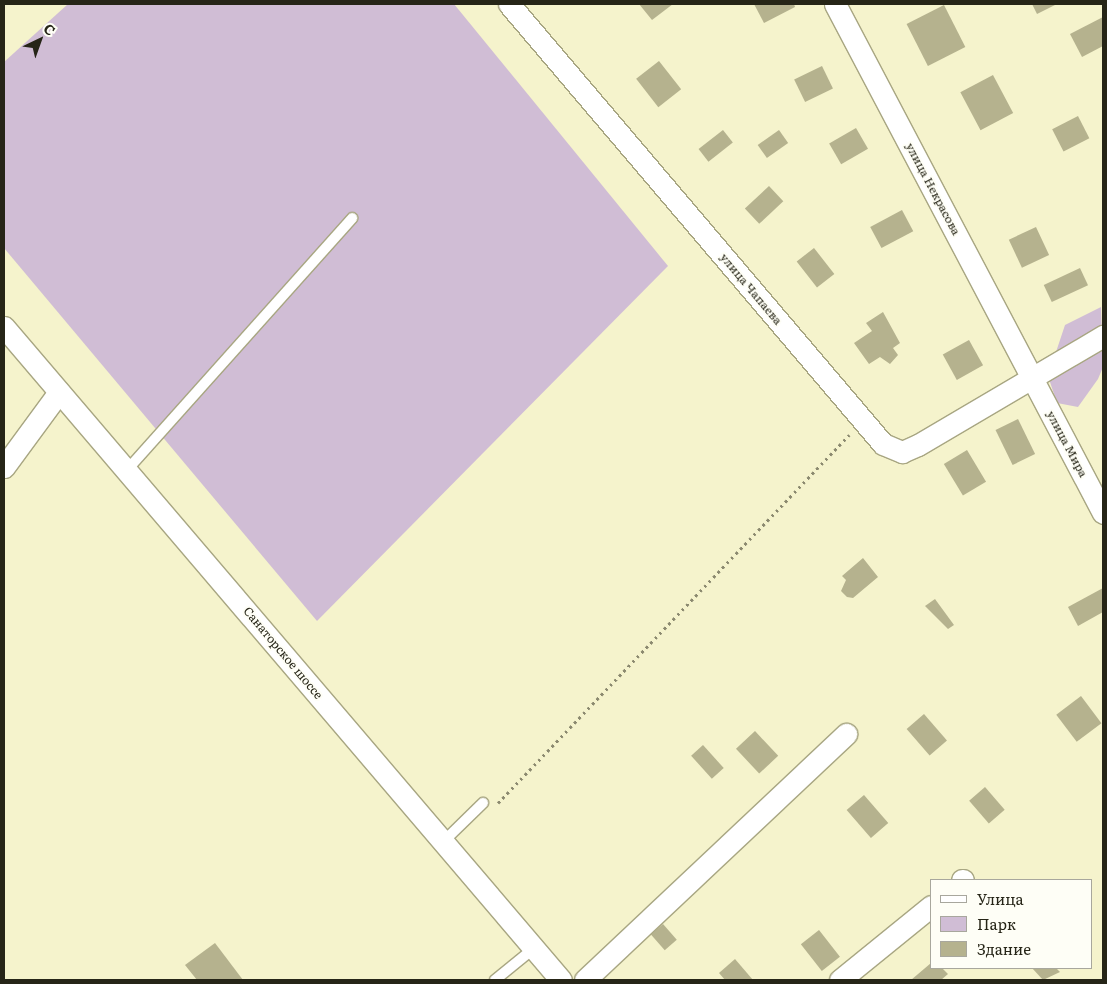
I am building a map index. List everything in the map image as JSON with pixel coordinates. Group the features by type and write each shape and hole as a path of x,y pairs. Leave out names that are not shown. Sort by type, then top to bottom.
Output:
{"street":[{"name":"улица Чапаева","path":"509,4 883,444 902,452 1030,375"},
{"name":"улица Некрасова","path":"835,4 1030,375"},
{"name":"Санаторское шоссе","path":"4,326 561,980"},
{"path":"1030,375 1103,336"},
{"name":"улица Мира","path":"1030,375 1103,513"},
{"path":"4,467 59,392"},
{"path":"585,980 846,734"},
{"path":"840,980 930,907"}],"lane":[{"path":"127,470 352,218"},
{"path":"443,842 482,803"},
{"path":"495,980 533,949"}],"path":[{"path":"469,816 489,813 838,443 865,423"}],"green space":[{"path":"68,4 454,4 668,266 317,621 4,248 4,62"},
{"path":"1101,307 1103,367 1098,379 1078,407 1057,403 1048,376 1065,325"}],"building":[{"path":"639,4 673,4 652,20"},
{"path":"754,4 794,4 795,7 764,23"},
{"path":"1032,4 1057,4 1037,14"},
{"path":"944,5 965,47 928,66 907,24"},
{"path":"1103,17 1103,46 1082,57 1070,34"},
{"path":"659,61 681,89 658,107 636,79"},
{"path":"822,66 833,88 805,102 794,80"},
{"path":"993,75 1013,113 981,130 960,92"},
{"path":"1078,116 1089,138 1064,151 1052,129"},
{"path":"856,128 868,149 841,164 829,144"},
{"path":"723,130 733,143 708,162 699,149"},
{"path":"779,130 788,143 767,158 758,145"},
{"path":"769,186 783,201 759,224 745,209"},
{"path":"902,210 913,231 881,248 870,227"},
{"path":"1036,227 1049,255 1022,268 1009,240"},
{"path":"814,248 834,274 817,288 797,262"},
{"path":"1080,268 1088,285 1052,302 1044,285"},
{"path":"883,312 900,343 893,348 898,355 890,364 880,357 869,364 854,343 872,331 866,323"},
{"path":"969,340 983,365 957,380 943,355"},
{"path":"1018,419 1035,454 1013,465 996,430"},
{"path":"967,450 986,482 963,496 944,464"},
{"path":"863,558 878,577 853,598 847,597 841,591 846,580 842,576"},
{"path":"1103,588 1103,612 1078,626 1068,607"},
{"path":"935,599 954,625 948,629 925,606"},
{"path":"1081,696 1101,723 1077,742 1056,715"},
{"path":"924,714 947,740 930,756 907,729"},
{"path":"755,731 778,756 759,774 736,749"},
{"path":"703,745 724,768 712,779 691,756"},
{"path":"985,787 1005,810 989,823 969,801"},
{"path":"864,795 888,823 871,838 847,810"},
{"path":"663,924 677,940 665,950 651,934"},
{"path":"819,930 840,957 822,971 801,944"},
{"path":"215,943 243,980 197,980 185,965"},
{"path":"735,959 753,980 725,980 719,973"},
{"path":"930,964 930,969 943,969 948,974 941,980 911,980"},
{"path":"1033,969 1057,969 1060,972 1043,980"}]}
